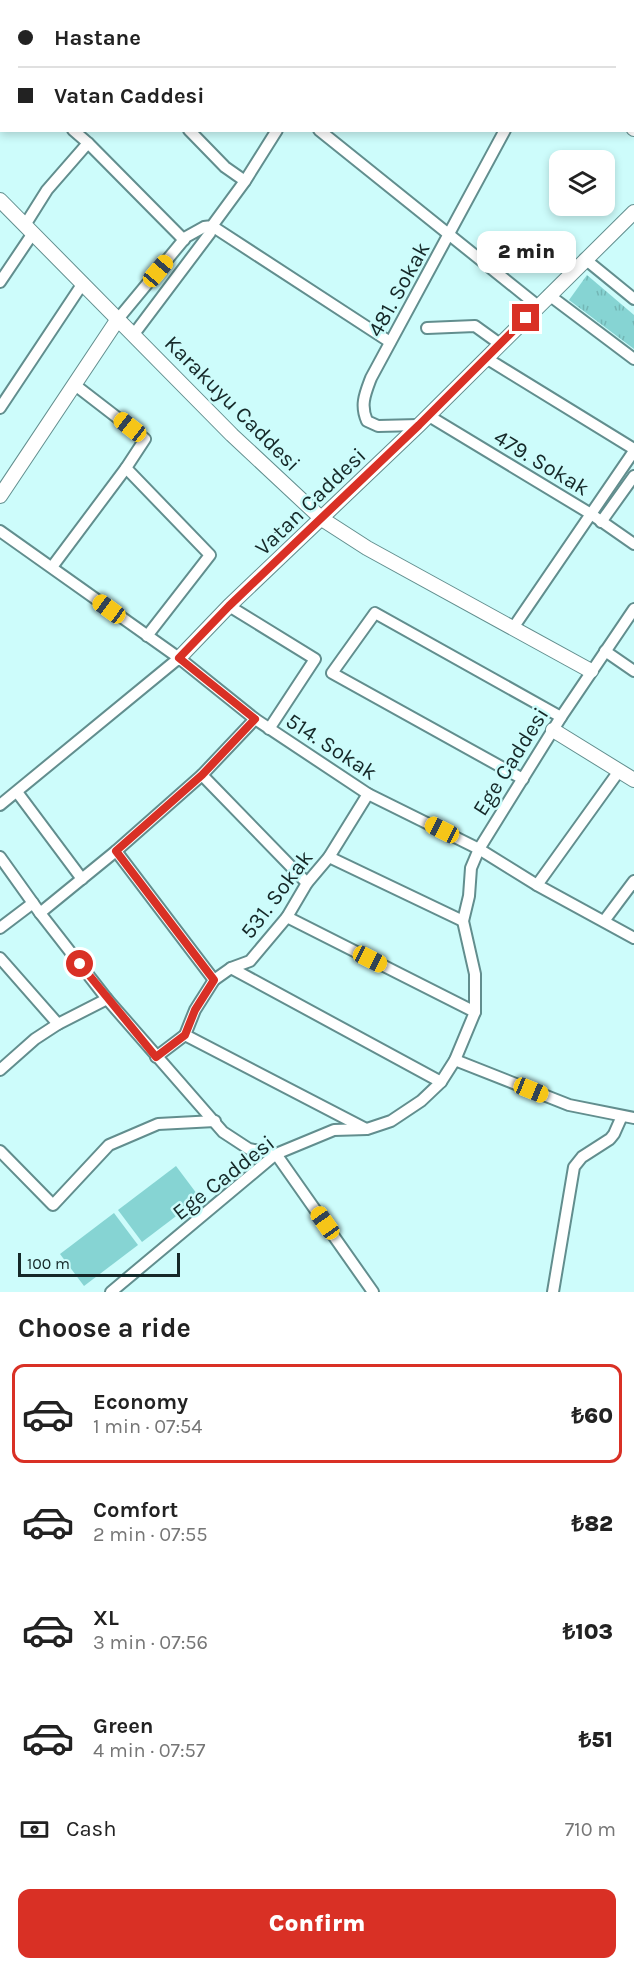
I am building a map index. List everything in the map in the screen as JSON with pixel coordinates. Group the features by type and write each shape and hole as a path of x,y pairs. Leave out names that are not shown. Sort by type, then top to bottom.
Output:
{"street":[{"path":"75,132 184,240"},
{"path":"191,132 225,167 245,181"},
{"path":"134,334 210,233 211,227 277,132"},
{"path":"321,132 538,306"},
{"name":"481. Sokak","path":"424,421 378,426 367,421 362,409 364,394 504,132"},
{"path":"0,282 48,190 87,143"},
{"name":"Karakuyu Caddesi","path":"0,200 232,435 322,519 367,548 591,671"},
{"name":"Vatan Caddesi","path":"0,804 179,658 229,606 424,421 634,212"},
{"path":"0,496 118,319 184,240 204,227 211,227 390,342"},
{"path":"585,259 634,299"},
{"path":"0,408 83,283"},
{"path":"549,295 634,359"},
{"path":"427,328 475,326 500,344"},
{"path":"486,358 634,450 513,628"},
{"path":"52,567 146,439 75,385"},
{"name":"479. Sokak","path":"424,421 591,514 634,544"},
{"path":"126,468 210,555 147,636"},
{"path":"601,522 634,476"},
{"name":"514. Sokak","path":"0,531 179,658 255,719 368,794 479,849 537,885 634,938"},
{"path":"229,606 315,659 269,729"},
{"name":"Ege Caddesi","path":"111,1292 276,1155 334,1130 367,1129 391,1121 421,1101 441,1082 455,1060 475,1012 475,974 463,921 469,896 471,868 479,849 561,717 634,609"},
{"path":"522,779 332,673 375,613 561,717"},
{"path":"605,651 634,671"},
{"path":"0,928 37,908 82,879 202,775 255,719"},
{"path":"553,730 634,780"},
{"path":"537,885 619,771"},
{"path":"202,775 306,883"},
{"path":"17,792 82,879"},
{"name":"531. Sokak","path":"156,1057 185,1035 195,1010 214,980 231,968 250,961 287,917 306,883 329,857 368,794"},
{"path":"116,851 214,980"},
{"path":"0,857 107,999 223,1132 249,1149 276,1155 373,1292"},
{"path":"329,857 463,921"},
{"path":"604,921 634,881"},
{"path":"287,917 475,1012"},
{"path":"0,958 58,1024"},
{"path":"231,968 441,1082"},
{"path":"0,1070 35,1039 58,1024 107,999"},
{"path":"185,1035 367,1129"},
{"path":"455,1060 569,1105 634,1118"},
{"path":"553,1292 574,1167 582,1157 610,1139 622,1116"},
{"path":"0,1151 53,1205 109,1145 158,1124 215,1121"}],"green space":[{"path":"587,275 634,315 634,349 569,300"},
{"path":"176,1166 200,1198 142,1242 118,1210"},
{"path":"114,1213 138,1245 84,1286 60,1254"}],"route":[{"path":"80,964 156,1057 185,1035 195,1010 214,980 116,851 202,775 255,719 179,658 229,606 419,425 526,318"}]}
